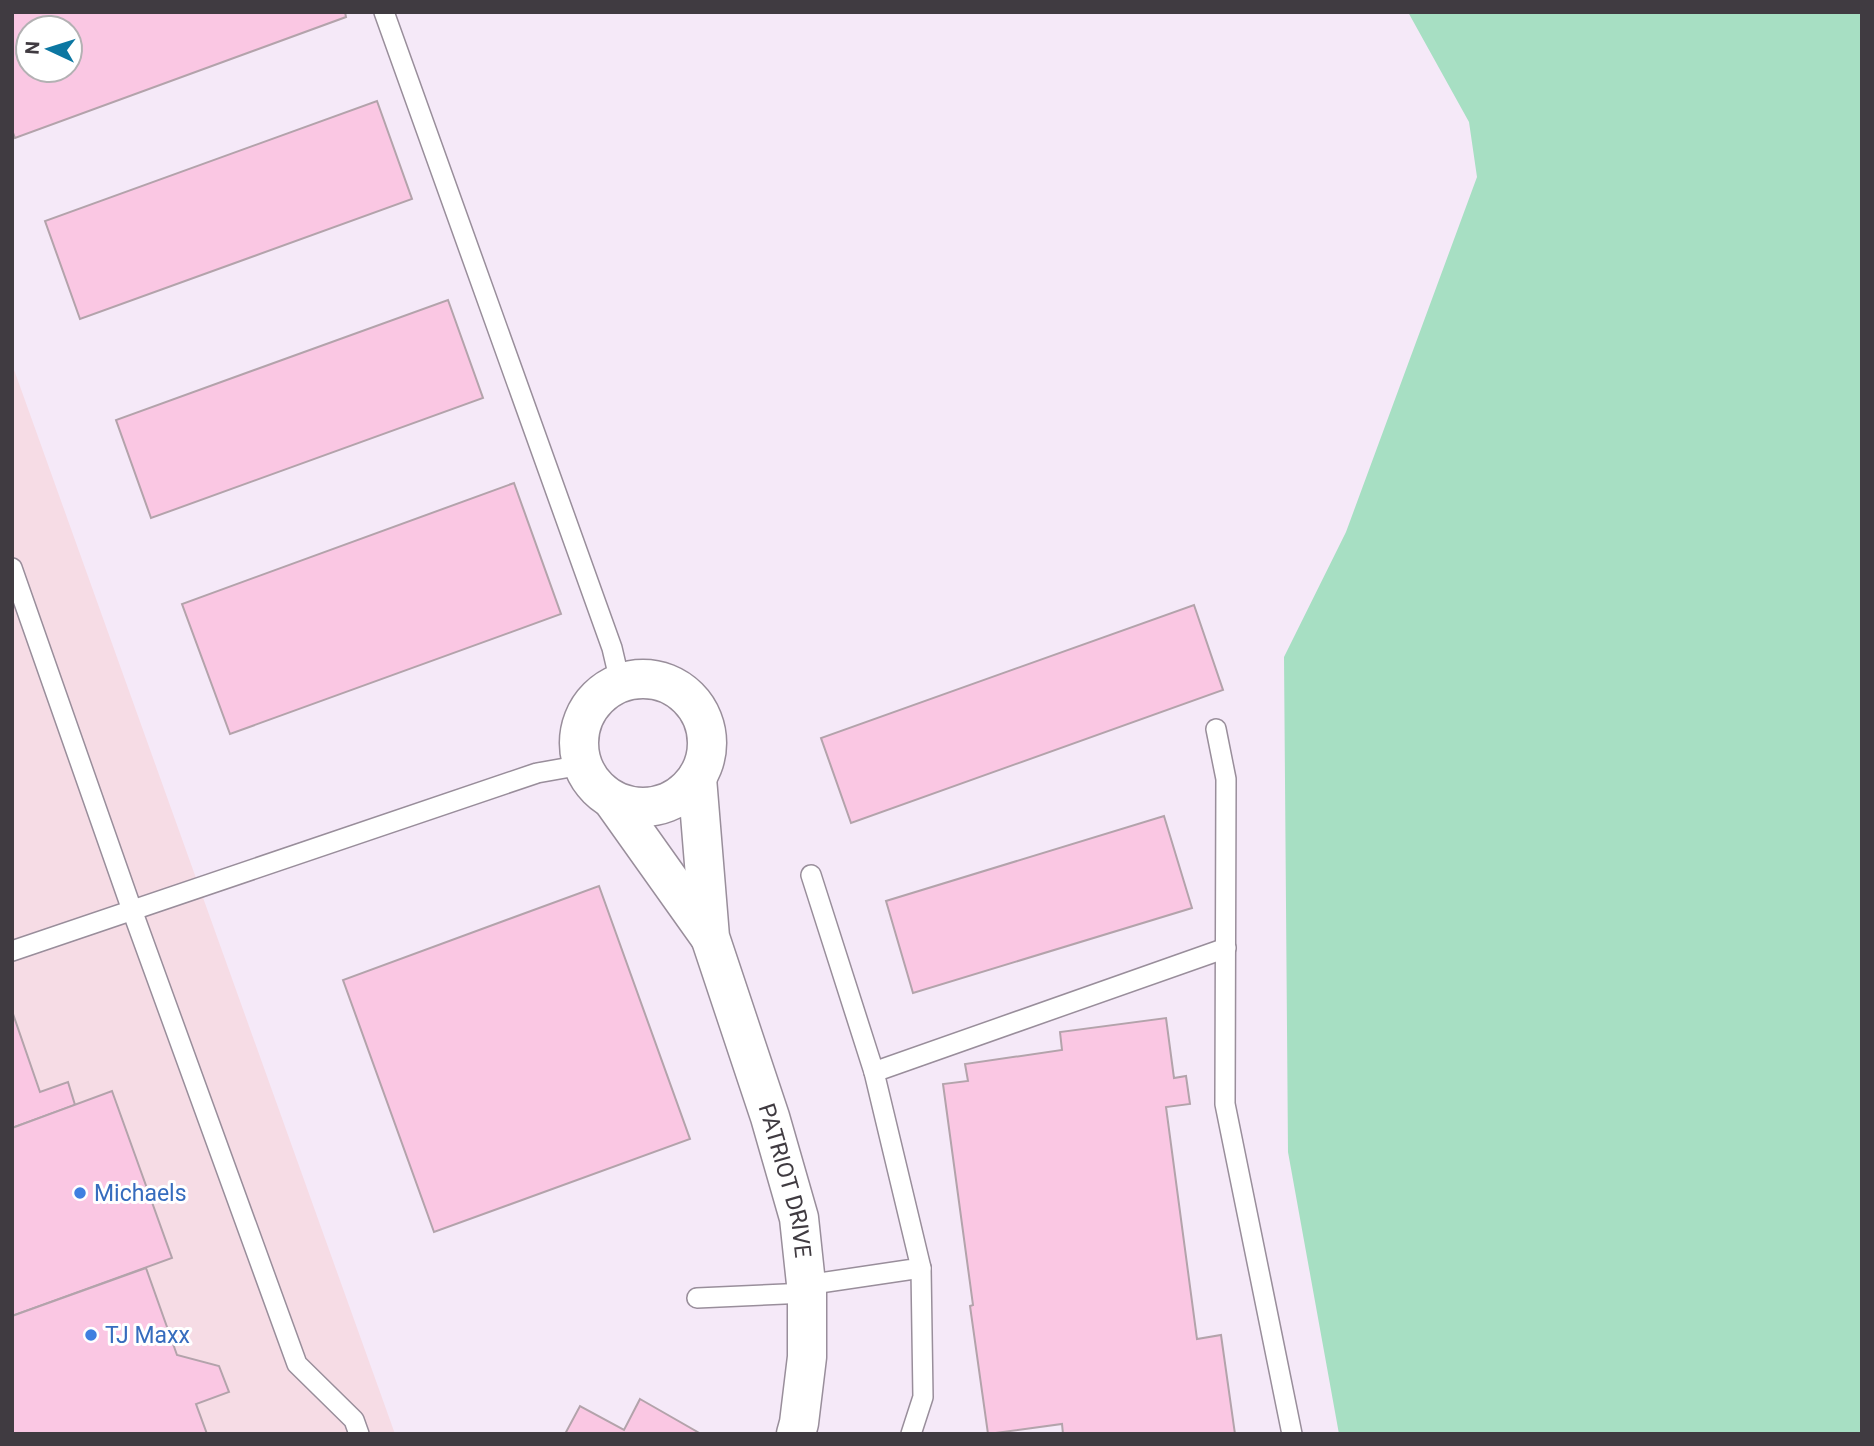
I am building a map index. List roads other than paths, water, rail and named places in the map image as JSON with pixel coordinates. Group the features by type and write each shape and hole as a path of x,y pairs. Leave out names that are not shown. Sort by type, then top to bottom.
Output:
{"street":[{"path":"639,678 659,680 678,688 693,702 703,719 707,739 705,760 697,778 685,793 668,803 650,808 631,807 613,801 589,780 582,765 578,746 580,726 589,707 602,692 620,682 639,678"},
{"name":"PATRIOT DRIVE","path":"697,778 710,937 770,1117 799,1218 807,1289 807,1357 796,1434"},
{"name":"PATRIOT DRIVE","path":"613,801 710,937"}],"lane":[{"path":"384,12 612,648 620,682"},
{"path":"12,568 132,910 297,1364 354,1420 359,1434"},
{"path":"1216,729 1226,779 1225,1104 1292,1434"},
{"path":"12,951 537,773 582,765"},
{"path":"811,875 874,1072 921,1268 923,1397 911,1434"},
{"path":"874,1072 1226,948"},
{"path":"697,1298 807,1289 921,1268"}],"place":[{"name":"Michaels","path":"80,1193"},
{"name":"TJ Maxx","path":"91,1335"}]}
